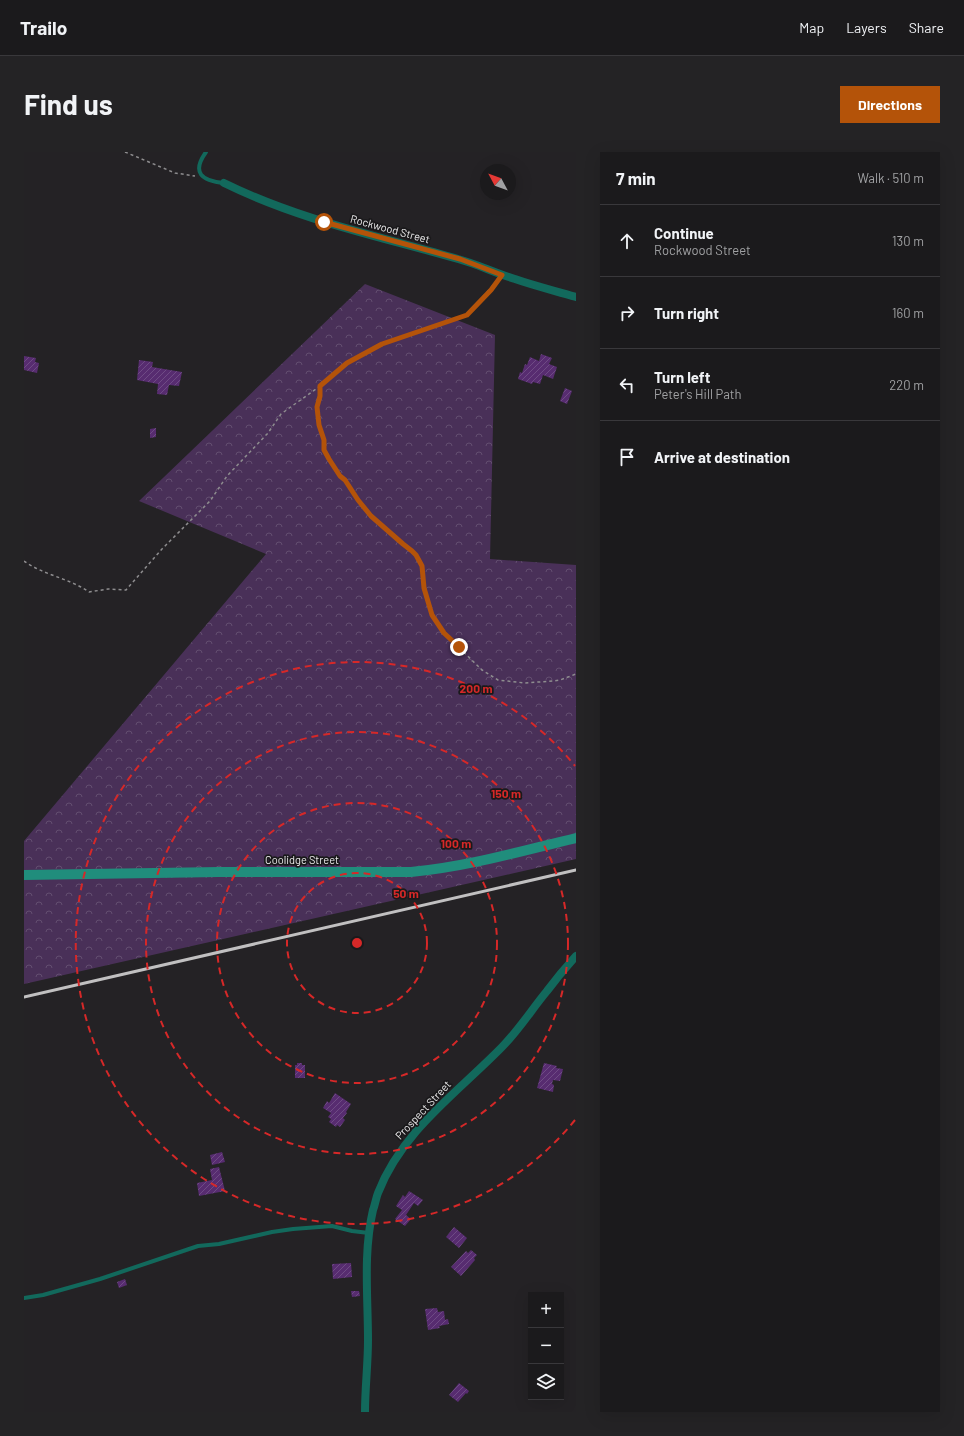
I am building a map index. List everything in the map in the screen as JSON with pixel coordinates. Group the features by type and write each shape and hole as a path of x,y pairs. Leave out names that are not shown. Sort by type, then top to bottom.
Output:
{"main road":[{"name":"Coolidge Street","path":"24,875 219,872 411,872 469,864 576,838"}],"street":[{"name":"Rockwood Street","path":"224,183 244,193 294,213 347,230 460,259 502,275 576,297"},
{"name":"Prospect Street","path":"365,1412 368,1342 367,1271 369,1233 377,1194 393,1161 409,1138 430,1116 503,1047 520,1027 547,990 576,956"}],"lane":[{"path":"206,152 200,160 199,166 203,177 206,180 224,183"},
{"path":"24,1298 43,1295 100,1279 198,1246 219,1244 272,1232 332,1226 369,1233"}],"path":[{"path":"126,152 175,173 203,177"},
{"path":"24,561 53,576 78,584 89,592 108,589 126,590 162,549 210,501 227,476 268,433 281,414 320,386 347,363 382,344 467,315 491,290 502,275"},
{"path":"320,386 320,396 317,407 319,425 324,440 324,450 333,466 371,516 416,555 422,566 424,588 432,615 444,633 482,670 498,680 525,683 553,681 576,674"}],"green space":[{"path":"365,284 495,335 490,559 576,565 576,859 24,984 24,841 266,554 139,501"}],"building":[{"path":"541,354 552,358 549,364 557,367 553,379 543,375 540,384 533,382 532,384 518,379 520,372 522,373 525,364 527,365 530,357 539,361"},
{"path":"24,356 36,358 35,362 39,363 37,373 24,370"},
{"path":"139,360 153,362 152,367 182,372 179,386 169,385 167,395 157,394 158,384 137,380"},
{"path":"565,388 572,391 567,404 560,401"},
{"path":"156,428 156,437 150,438 150,429"},
{"path":"297,1063 302,1063 302,1065 305,1065 305,1078 295,1078 295,1065 297,1065"},
{"path":"544,1063 563,1069 560,1081 553,1080 553,1092 537,1088"},
{"path":"335,1093 351,1104 343,1118 345,1120 340,1127 337,1125 336,1127 329,1122 331,1119 328,1117 331,1113 323,1108 327,1101 329,1103"},
{"path":"222,1152 225,1162 212,1165 210,1155"},
{"path":"219,1167 225,1191 199,1196 197,1183 212,1180 210,1169"},
{"path":"409,1191 423,1200 418,1206 414,1203 406,1215 411,1219 405,1226 395,1219 402,1210 396,1206 403,1195 405,1197"},
{"path":"454,1227 467,1238 459,1248 446,1237"},
{"path":"471,1250 477,1255 474,1258 475,1260 461,1276 451,1267 466,1251 468,1253"},
{"path":"351,1263 352,1277 333,1279 332,1264"},
{"path":"125,1279 127,1285 119,1288 117,1282"},
{"path":"351,1291 359,1291 360,1296 352,1297"},
{"path":"437,1308 438,1312 444,1311 445,1320 448,1319 449,1324 439,1326 440,1328 428,1330 425,1309"},
{"path":"459,1383 469,1391 458,1402 449,1395"}],"railway":[{"path":"24,997 576,870"}],"route":[{"path":"324,222 347,230 460,259 502,275 491,290 467,315 425,328 382,344 347,363 320,386 320,396 317,407 319,425 324,437 324,450 333,466 371,516 416,555 422,566 424,588 432,615 444,633 459,647"}]}
